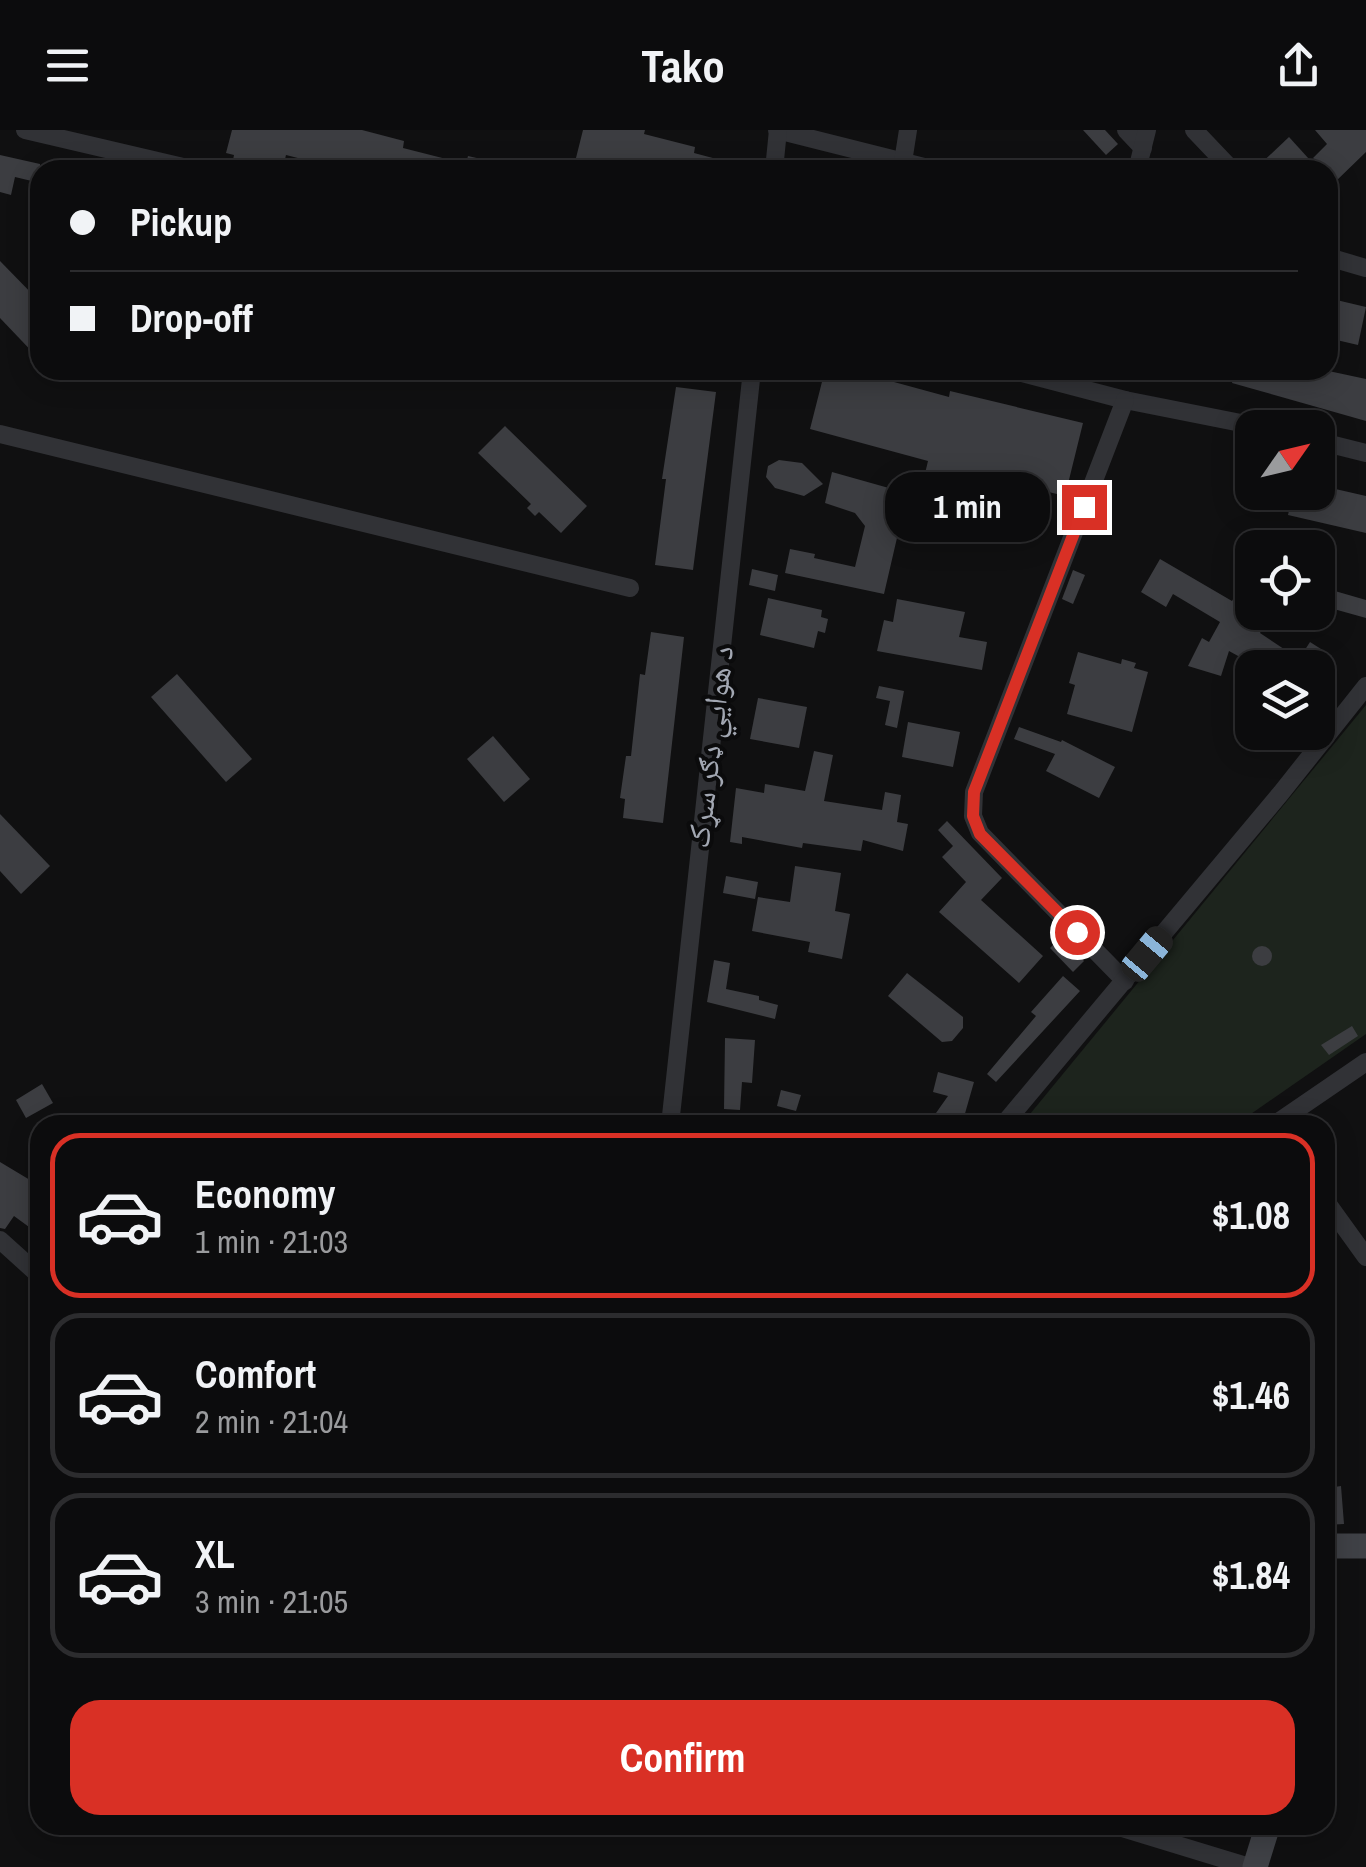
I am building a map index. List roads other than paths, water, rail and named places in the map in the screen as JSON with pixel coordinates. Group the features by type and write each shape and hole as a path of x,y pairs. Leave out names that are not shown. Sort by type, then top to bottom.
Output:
{"street":[{"path":"25,130 153,160"},
{"path":"775,160 778,130 895,160"},
{"path":"903,160 908,130"},
{"path":"1126,130 1145,139"},
{"path":"1194,130 1222,160"},
{"path":"1338,261 1366,268"},
{"name":"د هوايي ډګر سړک","path":"671,1115 751,380"},
{"path":"1048,380 1235,422"},
{"path":"1125,400 974,792 973,816 980,834 1125,981"},
{"path":"0,434 630,588"},
{"path":"1335,445 1366,453"},
{"path":"1011,1115 1366,686"},
{"path":"1289,1115 1366,1062"},
{"path":"1335,1214 1366,1257"},
{"path":"0,1240 30,1267"},
{"path":"1335,1546 1366,1546"},
{"path":"1146,1835 1253,1867 1264,1835"}]}
